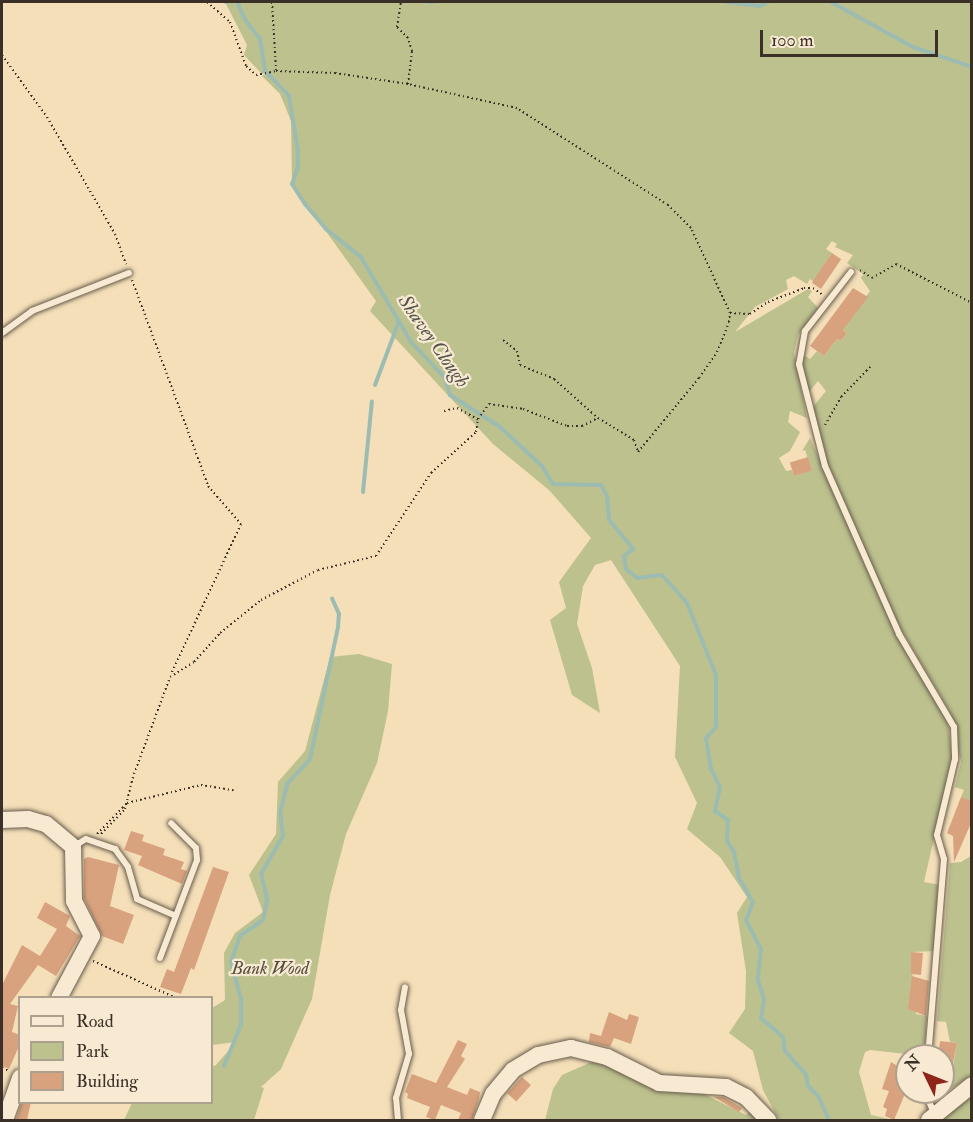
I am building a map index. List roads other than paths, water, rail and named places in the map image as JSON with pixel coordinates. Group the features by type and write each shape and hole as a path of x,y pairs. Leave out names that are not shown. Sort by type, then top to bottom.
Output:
{"street":[{"path":"2,820 28,819 46,824 73,847 74,901 92,936 60,996"},
{"path":"482,1120 493,1094 513,1070 538,1055 571,1048 607,1057 659,1083 726,1087 746,1097 768,1120"},
{"path":"5,1120 18,1084"},
{"path":"932,1117 972,1085"}],"lane":[{"path":"851,272 805,331 798,350 815,436 899,634 954,727 955,759 937,835 944,860 929,1044"},
{"path":"2,333 32,311 129,273"},
{"path":"160,958 174,915 197,860 196,848 171,823"},
{"path":"73,847 93,840 122,855 137,899 174,915"},
{"path":"398,1120 396,1098 409,1054 401,1010 405,987"}],"waterway":[{"name":"Shavey Clough","path":"237,2 246,21 260,39 265,71 289,96 298,151 298,167 292,184 305,204 326,229 361,257 411,342 445,378 450,395 500,427 542,466 553,484 601,485 607,496 609,520 633,549 624,556 626,569 637,578 662,575 687,603 716,675 716,727 706,738 711,769 720,787 715,811 728,820 727,841 734,852 739,878 753,902 746,920 761,949 758,980 764,1000 761,1018 783,1037 785,1051 806,1074 808,1086 818,1096 829,1120"},
{"path":"727,2 760,6 768,2"},
{"path":"831,2 913,47 972,67"},
{"path":"375,385 399,321"},
{"path":"363,492 372,401"},
{"path":"224,1066 241,1025 241,999 231,962 240,936 263,920 267,899 261,874 283,836 280,813 287,784 310,759 338,627 339,614 332,598"}],"park label":[{"name":"Bank Wood","path":"270,969"}]}
